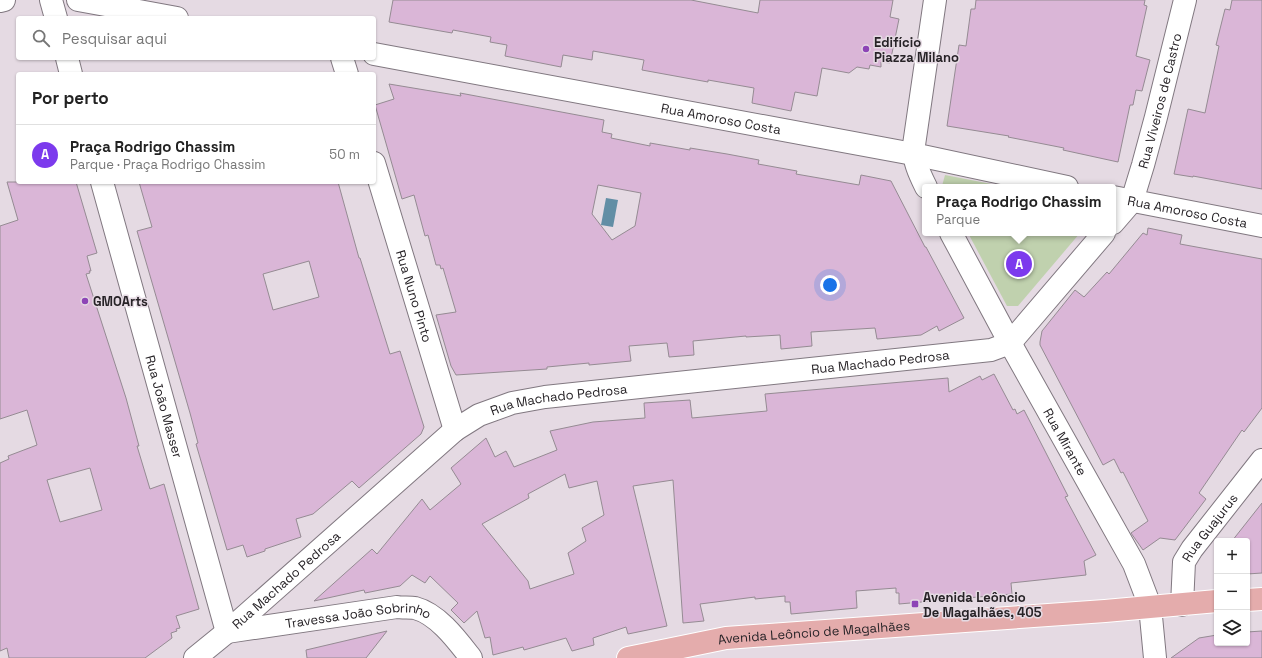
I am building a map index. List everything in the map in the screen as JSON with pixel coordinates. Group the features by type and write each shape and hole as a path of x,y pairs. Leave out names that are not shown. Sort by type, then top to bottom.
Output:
{"main road":[{"path":"1250,600 1262,599"},
{"name":"Avenida Leôncio de Magalhães","path":"628,658 726,638 1097,612 1214,601"}],"street":[{"path":"0,1 4,0"},
{"path":"51,0 55,16"},
{"path":"78,0 166,16"},
{"path":"925,184 916,166 913,154 935,0"},
{"name":"Rua Viveiros de Castro","path":"1122,199 1154,124 1185,0"},
{"name":"Rua Amoroso Costa","path":"376,54 913,154 1053,184"},
{"path":"68,60 70,72"},
{"path":"343,60 346,72"},
{"name":"Rua Nuno Pinto","path":"376,169 455,430"},
{"name":"Rua João Masser","path":"103,184 227,632"},
{"path":"1116,215 1122,199"},
{"name":"Rua Amoroso Costa","path":"1122,199 1262,226"},
{"name":"Rua Mirante","path":"953,236 1010,343 1134,564 1150,606 1155,658"},
{"path":"1010,343 1101,236"},
{"name":"Rua Machado Pedrosa","path":"195,658 227,632 455,430 479,415 512,403 545,397 991,350 1010,343"},
{"name":"Rua Guajurus","path":"1182,605 1184,562 1192,549 1262,460"},
{"name":"Travessa João Sobrinho","path":"227,632 397,607 416,608 432,617 452,633 471,658"}],"green space":[{"path":"945,175 992,184 943,184"},
{"path":"970,236 1077,236 1018,306 1007,306"}],"water":[{"path":"606,198 618,200 613,227 601,225"}],"building":[{"path":"393,0 691,0 758,13 760,0 893,0 890,17 899,19 890,63 881,62 881,67 870,65 869,69 857,67 849,73 822,68 817,96 795,92 791,111 752,103 754,88 708,80 708,82 642,70 644,60 593,51 592,60 563,55 561,67 505,56 507,45 490,42 491,37 453,30 452,33 389,22"},
{"path":"976,0 1145,0 1144,5 1147,6 1136,56 1150,60 1142,91 1136,90 1133,105 1130,105 1118,162 1063,150 1064,148 1008,137 1009,136 947,126 959,45 966,46 971,9 975,9"},
{"path":"1232,0 1262,0 1262,189 1193,176 1174,174 1188,109 1205,113 1219,46 1216,45 1225,9 1230,10"},
{"path":"389,84 461,96 460,93 604,120 602,132 612,134 611,138 650,146 650,143 690,150 690,148 727,154 759,160 758,164 797,171 796,174 859,185 861,175 891,181 964,318 939,331 937,326 921,335 877,339 875,328 811,332 812,346 781,349 780,335 746,336 693,341 694,355 669,357 667,343 629,346 631,361 589,365 589,363 547,367 547,369 456,375 451,366 436,315 456,312 443,268 441,269 440,265 436,265 428,235 425,236 414,195 402,199 376,105 394,99","holes":["598,185 641,193 635,226 612,240 592,214"]},
{"path":"7,182 16,182 16,184 77,184 97,253 87,256 91,271 89,271 90,273 86,274 126,398 139,446 137,446 150,489 164,484 199,609 176,616 180,628 171,633 172,638 145,658 9,658 7,648 0,651 0,463 9,459 8,456 37,445 27,410 0,419 0,226 18,220","holes":["90,468 102,510 60,522 47,480"]},
{"path":"140,184 339,184 359,258 390,354 400,351 424,427 421,434 359,488 352,481 313,514 296,519 301,537 265,549 265,551 247,557 243,545 227,550 196,444 198,443 190,413 137,231 152,227","holes":["309,261 319,297 273,310 263,274"]},
{"path":"1148,228 1182,235 1180,244 1262,259 1262,408 1244,432 1242,430 1199,493 1206,499 1175,540 1160,538 1143,550 1131,533 1148,521 1123,472 1121,473 1114,459 1103,465 1040,345 1040,342 1042,331 1075,290 1084,297 1107,272 1109,274 1143,233 1147,235"},
{"path":"994,374 1013,410 1015,409 1017,414 1024,410 1068,496 1065,497 1096,555 1084,561 1086,575 1011,583 1012,594 899,604 899,593 896,593 896,588 856,591 857,608 791,614 790,602 785,602 785,596 755,599 755,597 700,604 704,621 683,623 673,480 633,486 667,626 628,634 626,627 593,638 594,645 572,651 566,638 524,650 523,647 493,655 490,637 485,638 477,611 464,623 451,610 458,603 430,576 425,583 412,575 400,586 365,593 364,590 314,601 372,549 377,554 422,499 430,510 461,484 451,468 486,438 495,457 506,451 514,467 557,450 550,431 593,422 645,418 644,403 690,400 692,418 767,411 765,394 948,378 949,392 980,376 982,380","holes":["565,474 569,488 597,481 604,515 582,528 586,541 568,553 574,574 530,589 528,581 482,524 529,498 528,494"]},
{"path":"1262,503 1262,573 1250,574 1250,538 1234,538"},
{"path":"387,631 366,658 307,658 306,650"},
{"path":"1262,631 1262,658 1171,658 1199,638 1214,636 1214,646 1250,646 1250,632"}],"place":[{"name":"Edifício Piazza Milano","path":"866,49"},
{"name":"Praça Rodrigo Chassim","path":"1019,264"},
{"name":"GMOArts","path":"85,301"},
{"name":"Avenida Leôncio De Magalhães, 405","path":"915,604"}]}
